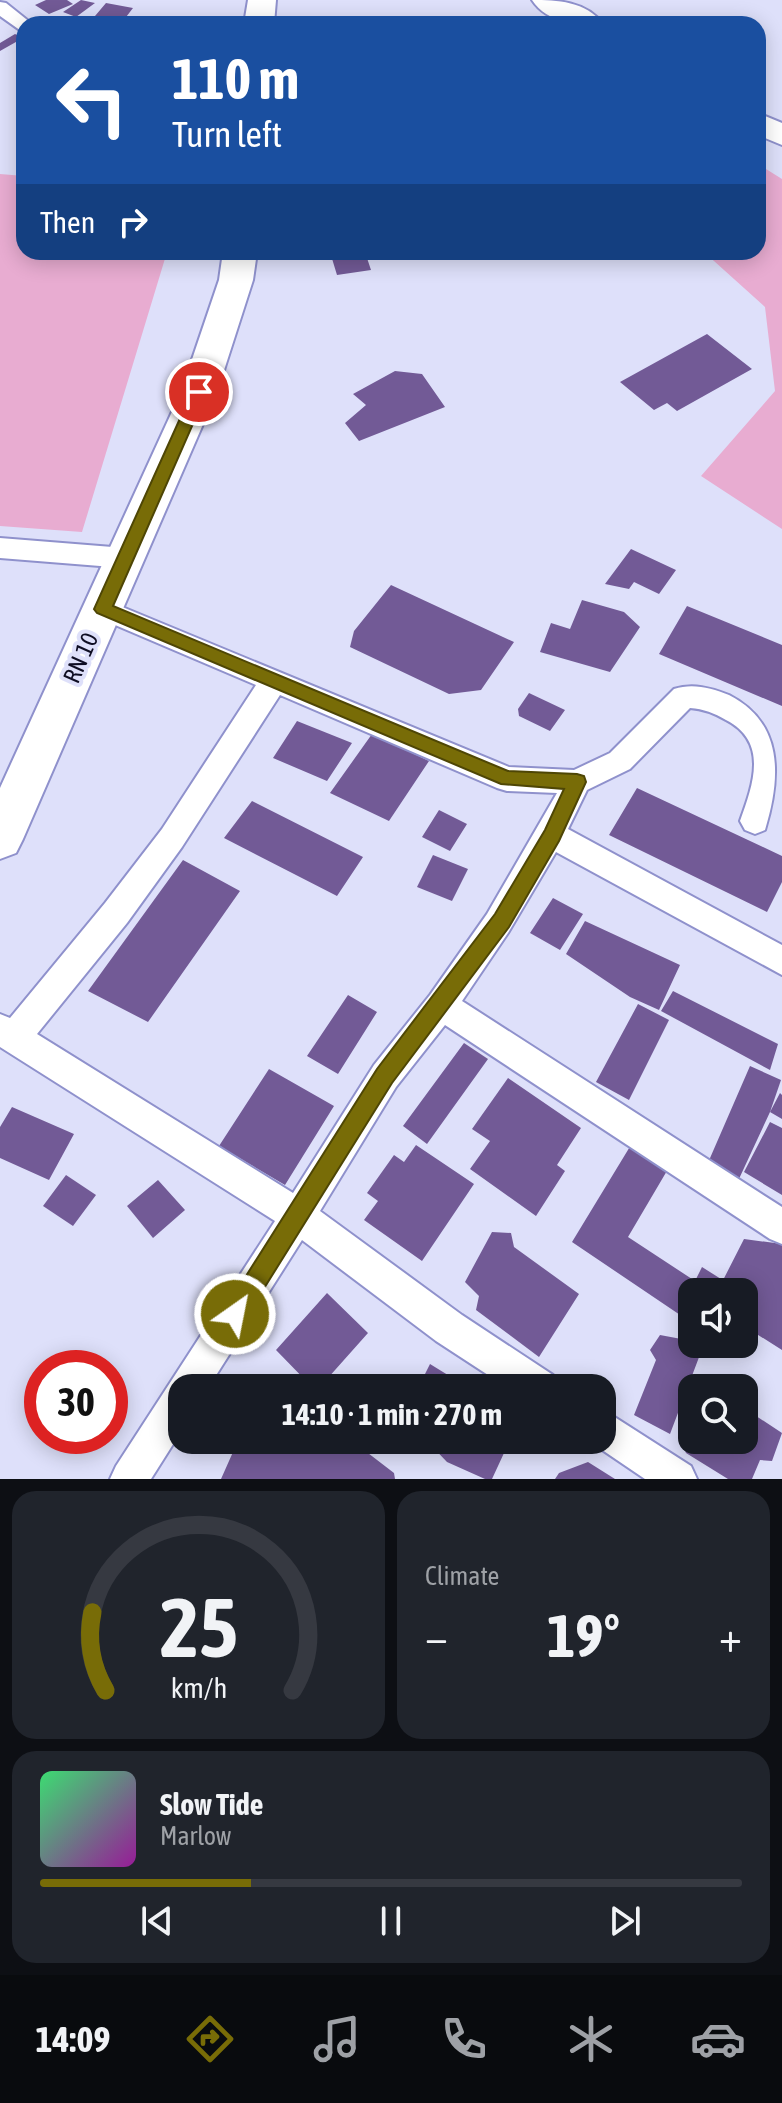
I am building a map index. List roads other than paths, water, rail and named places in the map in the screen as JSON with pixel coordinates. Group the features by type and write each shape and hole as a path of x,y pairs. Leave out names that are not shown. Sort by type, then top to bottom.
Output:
{"main road":[{"path":"546,0 574,16"},
{"name":"RN 10","path":"0,839 199,392 236,280 239,260"}],"street":[{"path":"0,7 16,20"},
{"path":"0,548 125,558"},
{"path":"103,609 507,779 577,782 620,761 684,697 708,697 761,725 773,739 776,757 755,821"},
{"path":"274,681 172,838 116,913 7,1034 298,1216 449,1328 519,1374"},
{"path":"196,1374 385,1076 502,920 552,835 577,782"},
{"path":"552,835 782,961"},
{"path":"441,1005 782,1227"},
{"path":"129,1479 168,1418"},
{"path":"616,1437 678,1479"}]}
